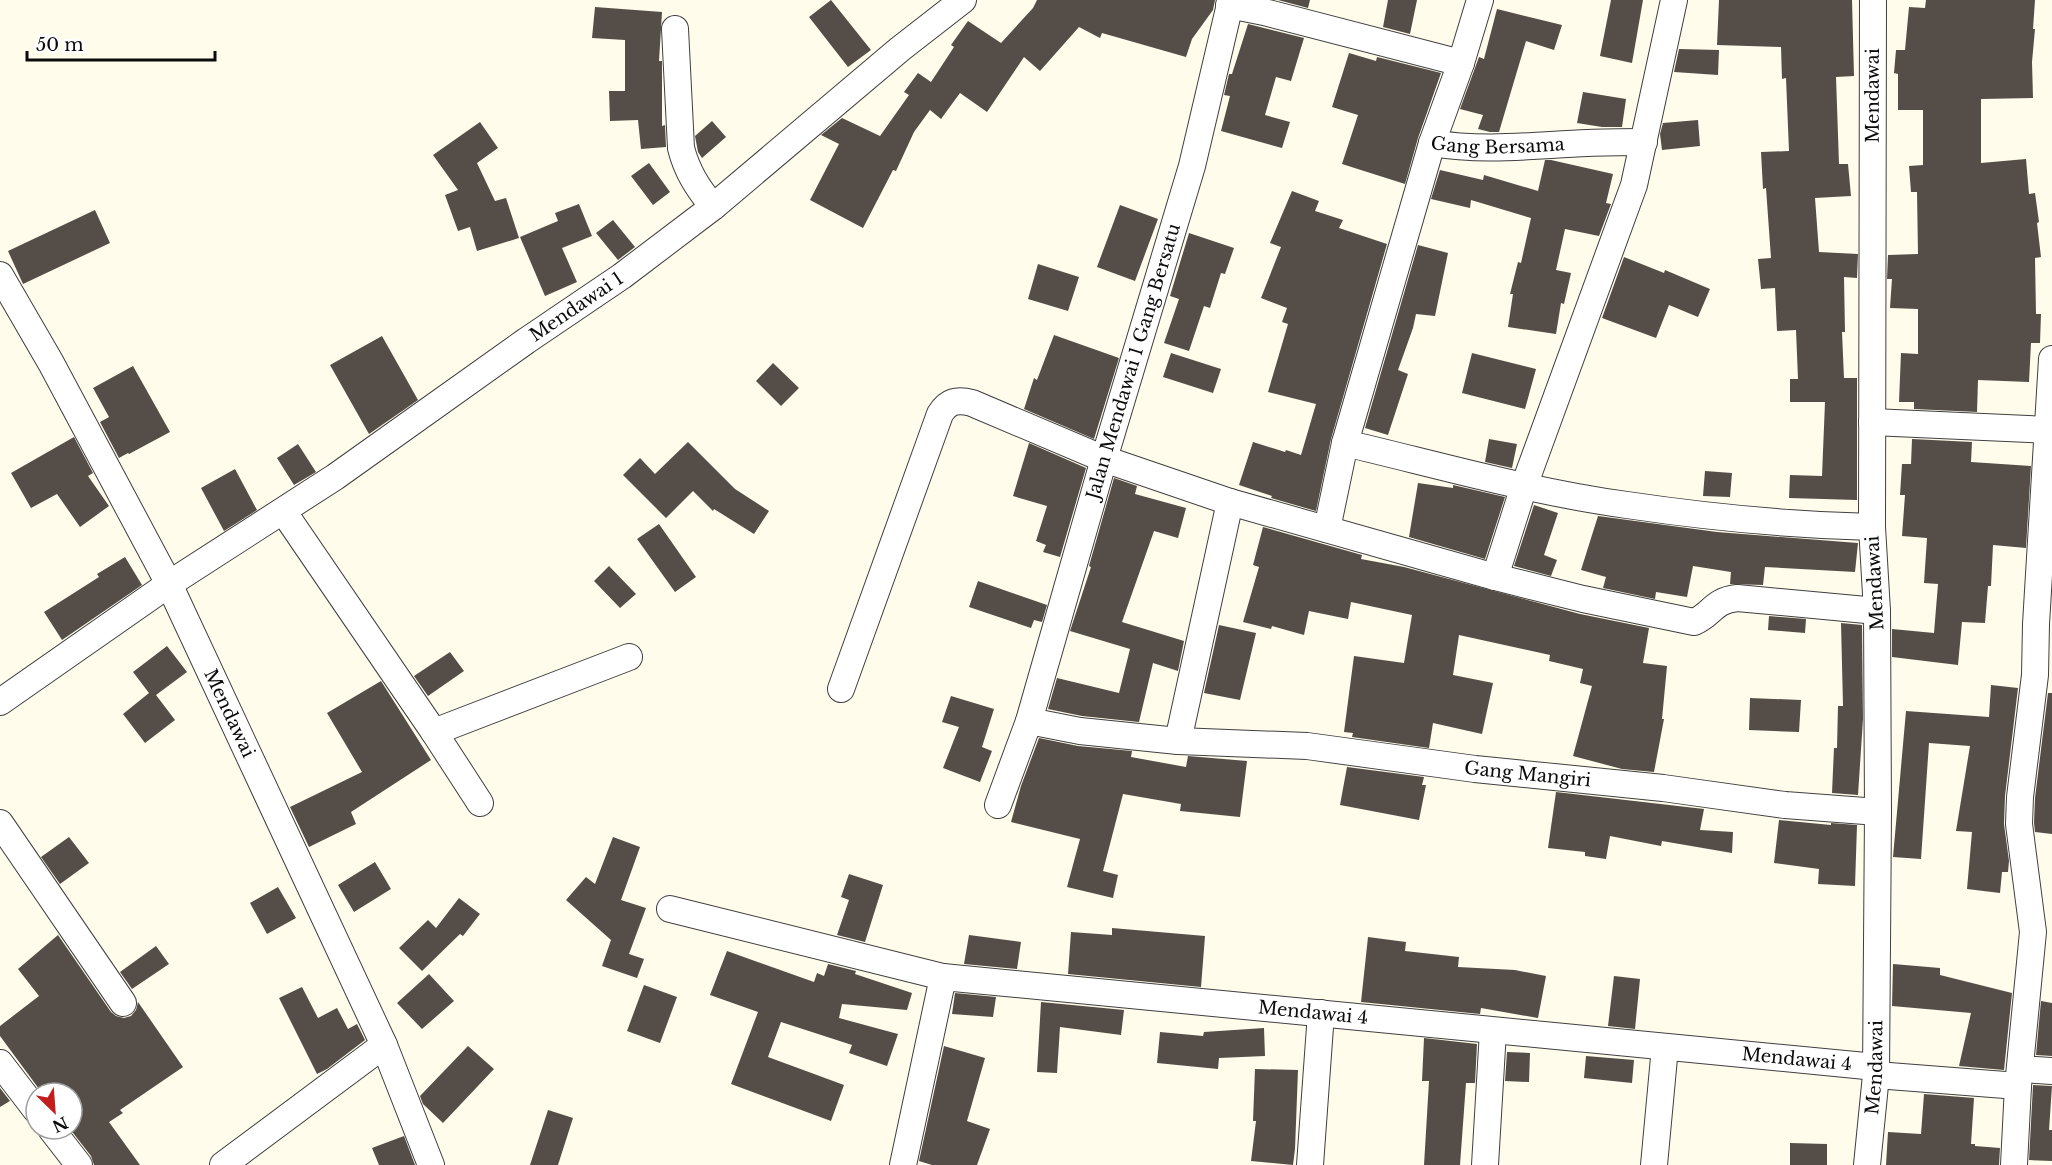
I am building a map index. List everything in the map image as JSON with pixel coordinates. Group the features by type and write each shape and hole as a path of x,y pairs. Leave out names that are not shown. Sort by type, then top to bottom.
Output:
{"street":[{"name":"Mendawai 1","path":"5,691 335,477 526,341 622,276 712,207 900,49 963,0"},
{"name":"Gang Bersama","path":"1480,0 1461,63 1432,142 1461,148 1644,142"},
{"path":"1495,578 1524,486 1634,185 1674,0"},
{"name":"Mendawai","path":"1867,1165 1876,1071 1878,812 1877,611 1872,527 1873,0"},
{"path":"1230,2 1461,63"},
{"name":"Jalan Mendawai 1 Gang Bersatu","path":"998,805 1029,721 1104,459 1192,166 1230,2"},
{"path":"675,30 681,148 685,165 693,182 712,207"},
{"path":"1327,529 1345,443 1432,142"},
{"name":"Mendawai","path":"0,275 51,363 169,584 384,1045 431,1165"},
{"path":"2014,1165 2032,932 2041,905 2019,824 2020,796 2035,675 2052,359"},
{"path":"842,689 940,414 945,407 957,401 972,403 1104,459 1230,502 1495,578 1687,622 1701,619 1720,602 1737,598 1877,611"},
{"path":"1872,422 2049,430"},
{"path":"1345,443 1524,486 1625,505 1811,526 1872,527"},
{"path":"1178,741 1230,502"},
{"path":"283,511 480,803"},
{"path":"434,732 629,657"},
{"name":"Gang Mangiri","path":"1029,721 1080,731 1178,741 1306,746 1475,769 1663,788 1785,805 1878,812"},
{"path":"0,823 123,1004"},
{"name":"Mendawai 4","path":"670,909 943,977 1665,1047 1876,1071 2019,1077 2052,1071"},
{"path":"903,1165 943,977"},
{"path":"1310,1165 1321,1013"},
{"path":"1485,1165 1493,1031"},
{"path":"223,1165 384,1045"},
{"path":"1654,1165 1665,1047"},
{"path":"0,1063 24,1094"},
{"path":"60,1141 79,1165"}],"building":[{"path":"831,0 871,50 848,67 809,17"},
{"path":"1037,0 1215,0 1213,10 1192,39 1186,57 1102,33 1100,38 1079,27 1040,71 1024,57 987,112 960,93 941,119 930,110 914,132 896,171 893,170 863,228 810,200 839,144 821,135 842,118 880,136 909,95 904,92 918,73 931,82 954,47 951,45 968,21 1001,43 1033,8"},
{"path":"1278,0 1310,0 1308,8"},
{"path":"1388,0 1417,0 1410,34 1383,27"},
{"path":"1611,0 1643,0 1632,63 1600,56"},
{"path":"1719,0 1852,0 1854,76 1836,77 1839,164 1848,164 1851,196 1815,198 1819,252 1858,254 1857,278 1844,277 1845,332 1842,332 1844,378 1857,378 1857,500 1789,498 1790,475 1822,476 1825,402 1790,402 1790,379 1798,379 1796,330 1777,331 1775,288 1761,289 1758,259 1771,258 1761,152 1789,151 1786,78 1782,79 1781,47 1717,45"},
{"path":"1926,0 2035,0 2033,98 1981,99 1981,163 2026,159 2029,194 2035,193 2039,222 2037,223 2041,257 2035,258 2036,314 2041,314 2040,343 2031,343 2029,382 1978,380 1977,412 1914,409 1914,402 1899,402 1901,353 1918,354 1918,309 1890,308 1892,279 1887,279 1888,255 1918,254 1917,192 1911,192 1909,166 1923,165 1923,110 1898,110 1898,74 1894,73 1896,50 1905,50 1909,7 1925,8"},
{"path":"595,7 662,12 659,61 662,61 662,126 665,125 666,147 641,149 638,120 610,121 609,91 625,91 625,40 592,38"},
{"path":"1497,9 1562,25 1554,50 1526,41 1499,132 1490,132 1478,129 1483,115 1460,109 1479,57 1484,59"},
{"path":"1248,24 1304,38 1291,81 1276,77 1265,115 1290,122 1282,148 1221,131 1230,96 1224,95 1229,74 1232,74"},
{"path":"1679,49 1719,50 1718,75 1674,72"},
{"path":"1349,53 1376,61 1377,57 1441,73 1418,138 1405,184 1342,164 1358,115 1332,107"},
{"path":"1583,92 1626,99 1622,127 1577,123"},
{"path":"1698,120 1700,146 1662,150 1660,134 1663,123"},
{"path":"712,121 726,137 702,158 698,152 695,136"},
{"path":"480,122 498,148 477,163 495,201 506,198 519,238 477,251 470,227 458,231 445,195 458,190 433,155"},
{"path":"1545,160 1613,174 1606,203 1611,204 1599,236 1565,229 1556,270 1571,273 1564,304 1561,303 1556,334 1508,327 1513,294 1510,294 1518,262 1521,263 1531,218 1471,200 1470,208 1431,199 1440,170 1483,180 1484,175 1538,191"},
{"path":"649,163 670,192 653,205 631,176"},
{"path":"1292,191 1319,201 1315,211 1343,220 1339,228 1387,244 1331,439 1316,511 1271,498 1272,496 1239,485 1253,442 1301,455 1316,404 1268,392 1288,324 1282,322 1287,308 1261,298 1281,247 1270,243"},
{"path":"579,204 592,236 562,248 577,282 545,296 520,237 558,221 555,213"},
{"path":"1120,205 1158,219 1135,281 1097,267"},
{"path":"95,210 110,243 23,284 8,251"},
{"path":"613,220 635,247 618,260 596,233"},
{"path":"1189,233 1234,248 1225,274 1221,273 1210,308 1204,306 1189,351 1164,343 1179,299 1170,296"},
{"path":"1418,245 1448,253 1435,316 1416,314 1398,370 1408,374 1388,435 1365,428"},
{"path":"1624,257 1664,273 1665,270 1710,289 1698,317 1669,305 1656,338 1602,318"},
{"path":"1038,264 1079,277 1068,311 1028,299"},
{"path":"1054,335 1119,358 1094,439 1024,409 1034,378 1037,380"},
{"path":"382,336 418,400 369,434 330,365"},
{"path":"1171,353 1221,369 1213,393 1163,377"},
{"path":"1472,353 1536,369 1525,409 1462,393"},
{"path":"773,363 799,388 781,406 756,381"},
{"path":"133,366 170,432 119,458 100,422 109,417 93,388"},
{"path":"74,437 93,473 88,476 109,506 80,527 57,494 31,508 11,473"},
{"path":"1489,439 1517,444 1512,468 1485,462"},
{"path":"1912,439 1972,442 1971,462 2031,466 2026,548 1993,545 1991,586 1988,586 1985,623 1962,622 1958,665 1892,657 1892,629 1934,633 1938,584 1924,583 1927,538 1902,536 1905,495 1900,495 1902,464 1911,464"},
{"path":"688,442 735,489 769,511 754,534 714,509 713,511 693,491 666,518 623,475 640,458 655,474"},
{"path":"1029,443 1086,468 1060,557 1043,552 1046,545 1036,541 1047,506 1013,496"},
{"path":"298,444 316,472 294,485 277,458"},
{"path":"235,469 257,510 224,531 201,488"},
{"path":"1705,471 1732,473 1730,497 1703,496"},
{"path":"1114,478 1137,486 1135,494 1186,508 1178,538 1154,531 1122,622 1184,641 1178,671 1153,663 1139,722 1082,716 1048,709 1057,678 1119,693 1130,649 1070,631 1091,567 1089,566"},
{"path":"1418,483 1453,488 1453,485 1505,497 1485,559 1409,537"},
{"path":"1534,505 1558,513 1544,555 1557,560 1551,576 1514,566"},
{"path":"1598,516 1717,532 1858,543 1855,572 1765,567 1763,585 1730,584 1731,572 1693,566 1687,597 1656,592 1655,599 1603,588 1606,577 1581,570"},
{"path":"659,524 696,577 675,592 637,539"},
{"path":"1263,527 1362,555 1361,559 1404,567 1580,614 1649,628 1643,663 1667,666 1662,719 1664,719 1654,772 1622,769 1573,756 1592,686 1580,683 1583,669 1549,661 1550,655 1459,635 1453,675 1493,683 1482,734 1433,723 1429,748 1352,737 1353,733 1344,732 1354,656 1404,663 1412,615 1351,602 1348,619 1309,611 1304,635 1272,626 1271,629 1243,622 1259,567 1253,565"},
{"path":"125,557 142,585 62,640 44,612 99,577 97,574"},
{"path":"609,566 636,594 620,608 594,581"},
{"path":"978,581 1047,605 1042,622 1034,620 1031,628 969,607"},
{"path":"1769,616 1806,619 1805,633 1768,630"},
{"path":"1841,623 1862,625 1863,719 1858,795 1832,793 1834,748 1837,748 1838,706 1843,706"},
{"path":"1219,625 1256,633 1240,700 1204,693"},
{"path":"167,646 187,672 156,695 175,720 145,743 123,714 149,693 133,672"},
{"path":"450,652 464,671 428,696 414,676"},
{"path":"381,681 431,760 351,812 356,824 309,847 290,807 362,772 327,713"},
{"path":"1991,685 2018,688 2005,796 2004,824 2009,861 2008,872 2002,872 2000,893 1967,889 1972,832 1956,831 1970,746 1929,743 1921,859 1893,857 1906,711 1989,717"},
{"path":"2048,693 2052,693 2052,834 2035,832 2034,823"},
{"path":"951,696 994,709 982,747 992,751 980,782 943,768 959,727 942,722"},
{"path":"1750,698 1801,700 1799,732 1749,730"},
{"path":"1039,738 1078,746 1132,751 1131,757 1186,767 1188,756 1247,761 1240,817 1180,811 1181,804 1123,794 1103,871 1118,875 1113,898 1067,887 1080,839 1011,822 1021,786"},
{"path":"1347,767 1424,777 1422,785 1426,785 1419,820 1340,805"},
{"path":"1556,792 1704,809 1700,830 1733,832 1732,853 1662,841 1661,846 1610,836 1606,859 1585,856 1585,852 1548,848"},
{"path":"1779,820 1857,825 1855,886 1818,884 1819,869 1774,863"},
{"path":"69,837 89,863 60,884 41,857"},
{"path":"613,837 640,847 621,900 646,908 629,954 644,959 637,978 602,966 611,940 566,900 586,877 595,884"},
{"path":"375,862 391,889 354,912 338,885"},
{"path":"849,874 883,885 865,942 837,935 849,900 841,897"},
{"path":"278,887 296,918 267,934 250,903"},
{"path":"459,898 480,914 463,936 460,934 422,971 399,948 428,920 436,928"},
{"path":"1112,928 1205,936 1201,987 1068,974 1071,932 1112,935"},
{"path":"58,935 111,1012 124,1018 131,1016 138,1002 183,1067 120,1110 123,1113 109,1122 140,1165 94,1165 91,1156 79,1141 84,1141 84,1081 33,1081 0,1036 0,1026 39,996 18,969"},
{"path":"969,935 1021,942 1017,969 964,964"},
{"path":"1368,937 1406,942 1405,951 1459,957 1458,967 1515,970 1546,976 1538,1018 1481,1008 1480,1014 1361,1002"},
{"path":"156,946 169,964 132,989 120,972"},
{"path":"727,951 814,982 817,973 824,976 828,964 856,971 855,974 912,993 907,1010 842,1004 839,1018 898,1034 887,1066 849,1053 852,1045 781,1022 768,1057 844,1085 831,1121 731,1084 758,1012 710,995"},
{"path":"1893,964 1940,968 1940,975 2012,993 2004,1070 1959,1066 1971,1013 1892,1006"},
{"path":"429,974 454,1001 422,1029 397,1003"},
{"path":"1614,976 1640,979 1635,1029 1608,1026"},
{"path":"644,985 677,997 660,1043 627,1031"},
{"path":"302,987 318,1018 337,1008 348,1029 357,1024 365,1040 317,1074 279,998"},
{"path":"955,993 996,997 993,1017 952,1014"},
{"path":"2041,1001 2052,1003 2052,1056 2036,1055"},
{"path":"1041,1002 1124,1010 1121,1035 1060,1027 1057,1073 1037,1072"},
{"path":"1264,1028 1265,1056 1219,1058 1218,1069 1157,1063 1160,1032 1203,1036 1204,1032"},
{"path":"1424,1038 1477,1044 1475,1083 1466,1083 1460,1165 1424,1165 1429,1081 1422,1081"},
{"path":"468,1046 494,1069 443,1123 423,1104 420,1096"},
{"path":"944,1046 985,1058 967,1121 990,1129 977,1165 932,1165 919,1161"},
{"path":"1507,1052 1530,1053 1529,1082 1505,1081"},
{"path":"1586,1056 1634,1060 1632,1083 1584,1078"},
{"path":"1255,1069 1298,1070 1293,1165 1251,1161 1256,1121 1253,1121"},
{"path":"2033,1085 2052,1086 2049,1130 2052,1130 2052,1161 2029,1160"},
{"path":"0,1088 10,1101 0,1107"},
{"path":"1924,1094 1974,1098 1971,1144 2000,1148 1999,1165 1886,1165 1888,1132 1921,1134"},
{"path":"548,1110 573,1118 558,1165 530,1165"},
{"path":"404,1136 415,1165 379,1165 372,1148"},
{"path":"1790,1143 1827,1144 1827,1165 1790,1165"}]}
